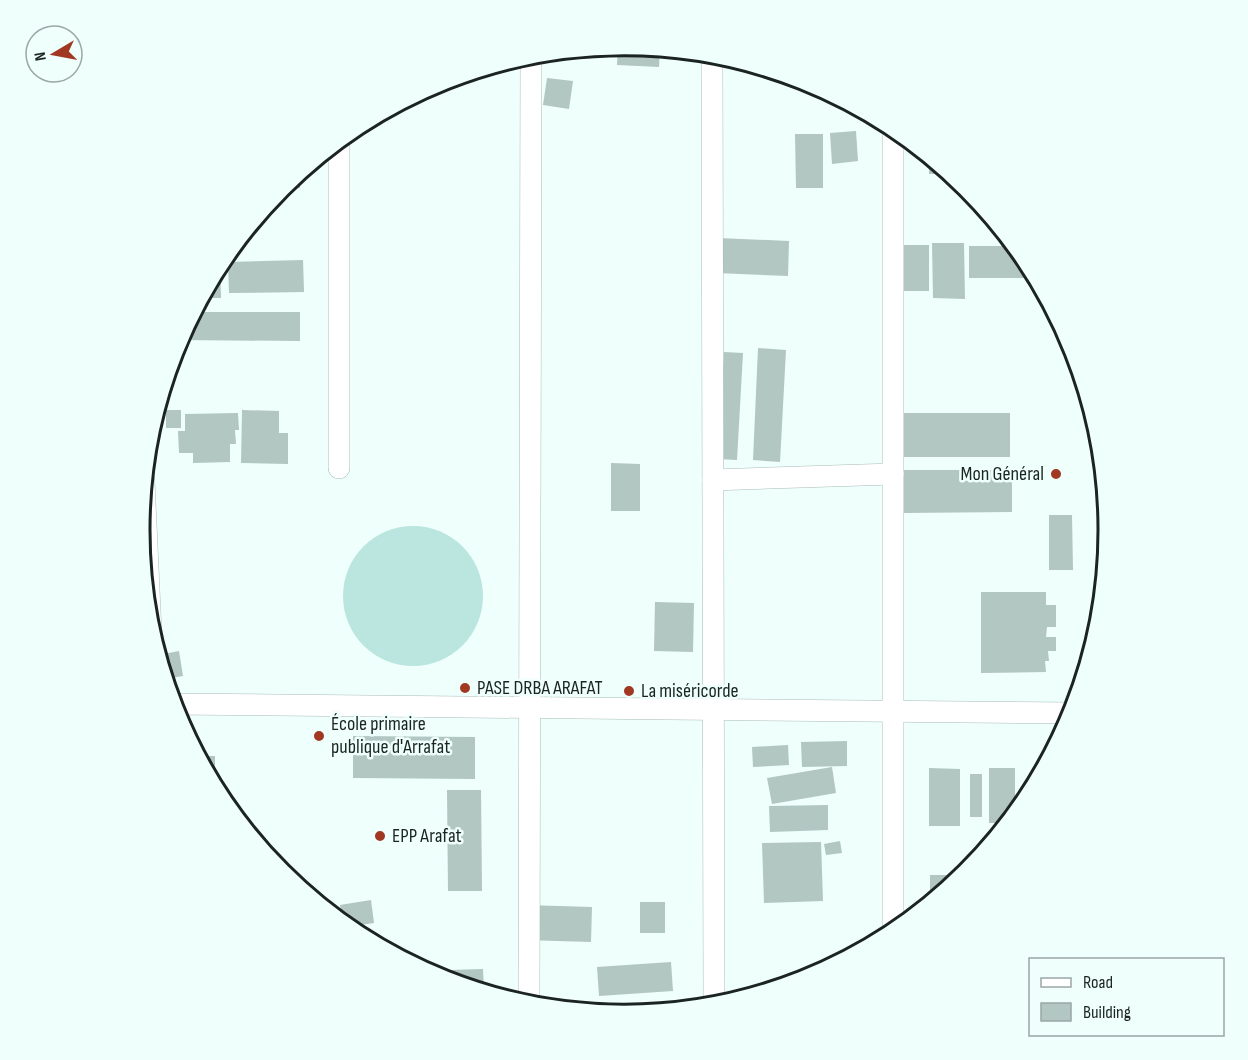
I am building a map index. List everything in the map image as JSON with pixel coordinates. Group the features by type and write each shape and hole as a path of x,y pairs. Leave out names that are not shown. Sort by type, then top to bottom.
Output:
{"street":[{"path":"712,64 714,995"},
{"path":"529,995 531,65"},
{"path":"893,139 893,921"},
{"path":"339,151 339,468"},
{"path":"713,480 893,474"},
{"path":"183,704 1062,713"}],"green space":[{"path":"413,526 440,531 462,547 478,569 483,596 478,623 462,645 440,661 413,666 386,661 364,645 348,623 343,596 348,569 364,547 386,531"}],"building":[{"path":"617,56 660,57 659,67 617,65"},
{"path":"547,78 573,81 569,109 543,105"},
{"path":"856,131 858,161 832,164 830,133"},
{"path":"795,134 823,134 823,188 796,188"},
{"path":"929,167 938,174 929,174"},
{"path":"718,238 789,241 788,276 716,273"},
{"path":"932,243 964,243 965,299 933,298"},
{"path":"898,245 929,245 929,291 898,291"},
{"path":"969,246 1004,246 1026,278 969,278"},
{"path":"303,260 304,292 229,293 228,267 232,262"},
{"path":"221,280 221,298 211,297"},
{"path":"202,312 300,312 300,341 189,340"},
{"path":"758,348 786,350 780,462 753,460"},
{"path":"724,352 743,353 737,460 717,459"},
{"path":"166,410 181,410 181,428 166,428"},
{"path":"242,410 279,411 279,433 288,433 288,464 241,463"},
{"path":"238,413 239,430 235,430 236,444 230,444 230,462 193,463 193,453 179,453 178,431 185,431 185,414"},
{"path":"899,413 1010,413 1010,457 899,457"},
{"path":"611,463 640,464 640,511 611,511"},
{"path":"903,470 1012,470 1012,512 903,513"},
{"path":"1049,515 1072,515 1073,570 1049,570"},
{"path":"981,592 1046,592 1046,605 1056,605 1056,627 1047,627 1046,637 1056,637 1056,651 1048,651 1049,661 1045,661 1046,672 981,673"},
{"path":"655,602 694,603 693,652 654,651"},
{"path":"179,651 183,676 173,678 166,653"},
{"path":"353,736 475,737 475,779 353,778"},
{"path":"847,741 847,766 802,767 801,742"},
{"path":"788,745 789,765 753,767 752,747"},
{"path":"207,756 215,756 215,770"},
{"path":"832,767 836,793 772,804 767,778"},
{"path":"929,768 960,769 960,826 929,826"},
{"path":"989,768 1015,768 1015,799 997,823 989,823"},
{"path":"970,774 982,774 982,817 970,817"},
{"path":"447,790 481,790 482,891 448,891"},
{"path":"828,805 828,830 770,832 769,806"},
{"path":"840,841 842,853 826,855 824,844"},
{"path":"821,842 823,901 764,903 762,843"},
{"path":"930,875 950,875 937,887 930,893"},
{"path":"371,900 374,923 360,925 341,910 340,905"},
{"path":"640,902 665,902 665,933 640,933"},
{"path":"524,905 592,907 591,942 523,940"},
{"path":"671,962 673,991 599,996 597,967"},
{"path":"483,969 484,983 471,979 449,970"}],"place":[{"name":"Mon Général","path":"1056,474"},
{"name":"PASE DRBA ARAFAT","path":"465,688"},
{"name":"La miséricorde","path":"629,691"},
{"name":"École primaire publique d'Arrafat","path":"319,736"},
{"name":"EPP Arafat","path":"380,836"}]}
